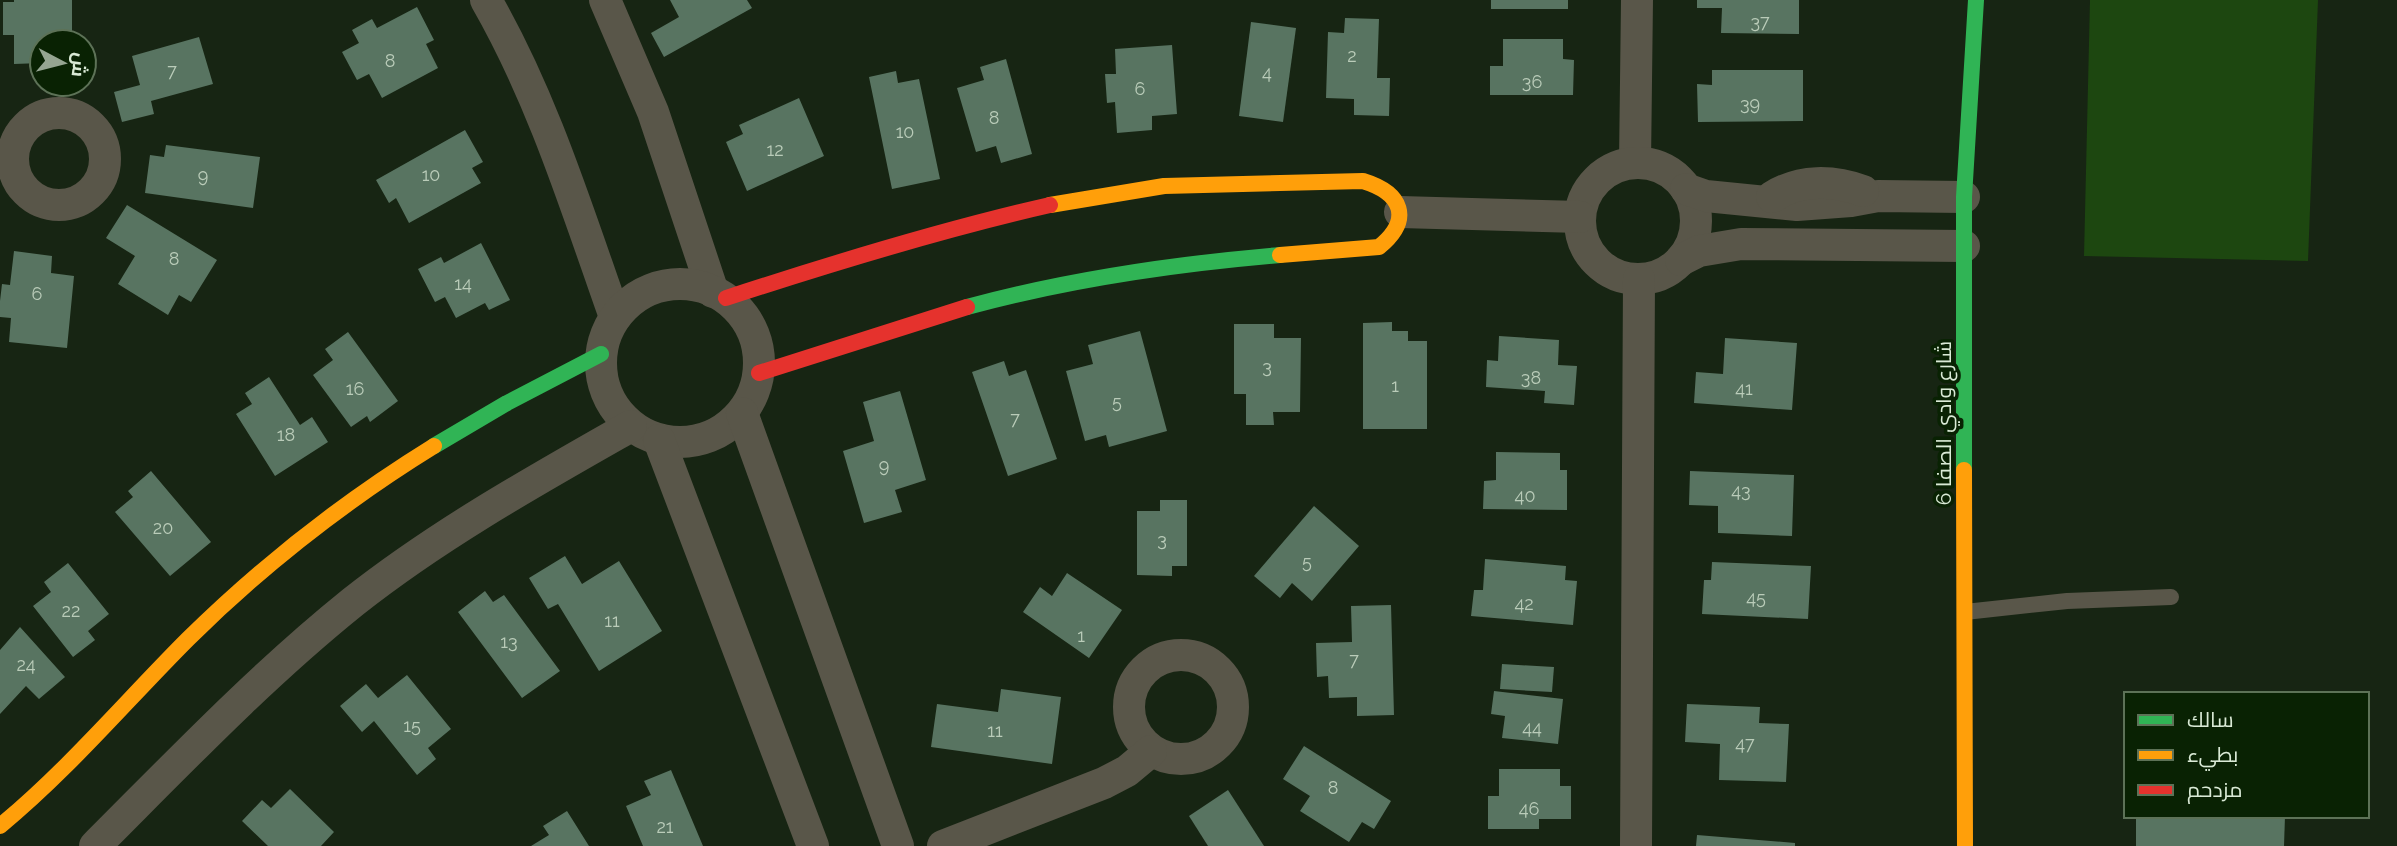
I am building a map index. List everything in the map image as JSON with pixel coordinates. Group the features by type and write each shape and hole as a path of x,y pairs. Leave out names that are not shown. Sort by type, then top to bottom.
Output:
{"street":[{"path":"486,0 529,86 561,163 615,317"},
{"path":"605,0 653,112 720,295"},
{"path":"1635,163 1637,0"},
{"name":"شارع وادي الصفا 6","path":"1965,846 1964,197 1976,0"},
{"path":"1681,260 1691,244 1696,225 1694,207 1686,189 1673,175 1656,166 1635,163 1619,166 1598,180 1584,200 1580,217 1582,236 1590,254 1603,268 1620,277 1655,277 1699,251 1720,246 1762,243 1964,246"},
{"path":"720,295 987,219 1075,198 1153,187 1363,181 1388,190 1397,200 1401,212 1399,227 1391,240 1379,247 1177,265 1083,279 971,306 759,373"},
{"path":"1686,189 1706,196 1797,205 1824,205 1878,196 1964,197"},
{"path":"1877,245 1878,196"},
{"path":"1762,243 1764,202"},
{"path":"1401,212 1580,217"},
{"path":"1636,846 1639,279"},
{"path":"681,283 704,287 720,295 741,313 753,331 758,351 759,373 753,394 742,413 725,429 704,439 682,443 659,440 631,426 613,406 603,381 601,354 615,317 633,299 656,287 681,283"},
{"path":"0,826 34,797 187,640 247,583 310,531 447,436 523,393 601,354"},
{"path":"742,413 898,846"},
{"path":"95,846 243,699 293,652 356,600 488,509 631,426"},
{"path":"659,440 813,846"},
{"path":"943,846 1104,783 1127,771 1151,751"}],"lane":[{"path":"1965,612 2067,601 2171,597"}],"green space":[{"path":"2090,0 2318,0 2308,261 2084,256"}],"building":[{"path":"72,0 72,28 28,28 28,64 14,64 14,35 3,35 3,2"},
{"path":"670,0 747,0 752,8 664,57 651,33 679,17"},
{"path":"1491,0 1568,0 1568,9 1491,9"},
{"path":"1697,0 1799,0 1799,34 1721,33 1722,8 1697,8"},
{"path":"417,7 434,40 426,44 438,68 382,98 369,74 357,80 342,52 359,43 352,30 372,19 377,28"},
{"path":"1345,18 1379,19 1377,78 1390,78 1389,116 1354,115 1354,99 1326,98 1328,32 1344,33"},
{"path":"1251,22 1296,28 1283,122 1239,116"},
{"path":"199,37 213,84 151,101 154,114 122,122 114,92 140,85 132,56"},
{"path":"1503,39 1563,39 1563,59 1574,60 1573,95 1490,95 1490,66 1503,66"},
{"path":"1172,45 1177,114 1152,116 1152,130 1117,133 1115,102 1107,103 1105,74 1116,74 1115,49"},
{"path":"1006,59 1032,154 1001,163 996,146 976,152 957,88 984,80 980,67"},
{"path":"1712,70 1803,70 1803,121 1698,122 1697,84 1712,85"},
{"path":"896,71 898,83 919,79 940,179 892,189 869,77"},
{"path":"799,98 824,156 747,191 726,142 743,134 739,125"},
{"path":"465,130 483,162 472,168 481,183 409,223 396,198 389,203 376,180"},
{"path":"166,145 260,157 253,208 145,193 150,155 164,157"},
{"path":"127,205 217,260 191,302 179,295 168,315 118,284 135,256 106,238"},
{"path":"481,243 510,300 489,310 485,303 456,318 445,297 435,302 418,269 441,257 444,263"},
{"path":"14,251 52,256 51,273 74,276 67,348 9,342 11,318 0,317 0,301 2,284 10,285"},
{"path":"1392,322 1392,331 1408,331 1408,341 1427,341 1427,429 1363,429 1363,323"},
{"path":"1234,324 1274,324 1274,338 1301,338 1300,412 1273,412 1274,425 1246,425 1246,394 1234,394"},
{"path":"1140,331 1167,431 1109,447 1106,435 1085,441 1066,371 1093,364 1088,345"},
{"path":"348,332 398,401 370,422 367,416 351,427 313,375 333,360 325,349"},
{"path":"1499,336 1559,340 1558,365 1577,366 1574,405 1544,403 1545,391 1486,387 1487,360 1498,361"},
{"path":"1725,338 1797,343 1792,410 1694,403 1696,372 1723,374"},
{"path":"1004,361 1009,376 1026,370 1057,459 1008,476 972,372"},
{"path":"269,377 300,425 312,417 328,442 275,476 236,414 252,404 245,393"},
{"path":"900,391 926,480 895,490 902,512 864,523 843,451 874,441 863,402"},
{"path":"1496,452 1560,453 1560,470 1567,470 1567,510 1483,509 1484,481 1496,480"},
{"path":"151,471 211,542 170,576 115,512 133,497 128,491"},
{"path":"1690,471 1794,475 1792,536 1718,533 1718,506 1689,505"},
{"path":"1160,500 1187,500 1187,566 1172,566 1172,576 1137,575 1137,511 1160,511"},
{"path":"1314,506 1359,546 1312,601 1292,583 1280,598 1254,576"},
{"path":"565,556 582,584 619,561 662,631 599,671 558,604 548,609 529,578"},
{"path":"1485,559 1566,566 1565,580 1577,581 1573,625 1471,616 1474,590 1483,590"},
{"path":"1712,562 1811,566 1808,619 1702,614 1704,580 1711,580"},
{"path":"68,563 109,614 88,631 95,640 73,657 33,606 51,592 44,582"},
{"path":"1067,573 1122,610 1089,658 1023,612 1040,587 1052,596"},
{"path":"485,591 493,602 504,595 560,671 522,698 458,612"},
{"path":"1391,605 1394,715 1357,716 1357,697 1329,698 1328,676 1317,677 1316,643 1352,642 1351,606"},
{"path":"20,627 65,677 39,699 26,686 0,714 0,650"},
{"path":"1502,664 1554,667 1552,692 1500,689"},
{"path":"407,675 451,729 428,748 436,759 417,775 374,721 362,732 340,706 366,684 378,698"},
{"path":"1001,689 1061,697 1052,764 931,747 937,704 998,712"},
{"path":"1494,691 1563,699 1558,744 1502,738 1505,716 1491,714"},
{"path":"1687,704 1760,707 1759,723 1789,724 1786,782 1719,780 1720,744 1685,742"},
{"path":"1304,746 1391,801 1374,829 1362,822 1349,842 1300,811 1310,796 1283,779"},
{"path":"1499,769 1560,769 1560,786 1571,786 1571,819 1539,819 1539,829 1488,829 1488,796 1499,796"},
{"path":"671,770 703,846 643,846 626,806 651,795 644,781"},
{"path":"290,789 334,832 321,846 268,846 242,821 262,800 271,808"},
{"path":"1228,790 1264,846 1208,846 1189,816"},
{"path":"567,811 589,846 531,846 549,835 543,826"},
{"path":"2136,818 2285,818 2284,846 2136,846"},
{"path":"1697,835 1795,843 1795,846 1696,846"}],"traffic: fast":[{"path":"1964,470 1964,197 1976,0"},
{"path":"967,307 1044,288 1122,274 1280,255"},
{"path":"434,446 507,403 601,354"}],"traffic: slow":[{"path":"1050,205 1164,186 1363,181 1387,192 1398,208 1396,227 1379,247 1280,255"},
{"path":"0,826 49,782 188,639 246,585 337,512 434,446"},
{"path":"1964,470 1965,846"}],"traffic: jam":[{"path":"726,298 887,248 1050,205"},
{"path":"759,373 967,307"}]}
